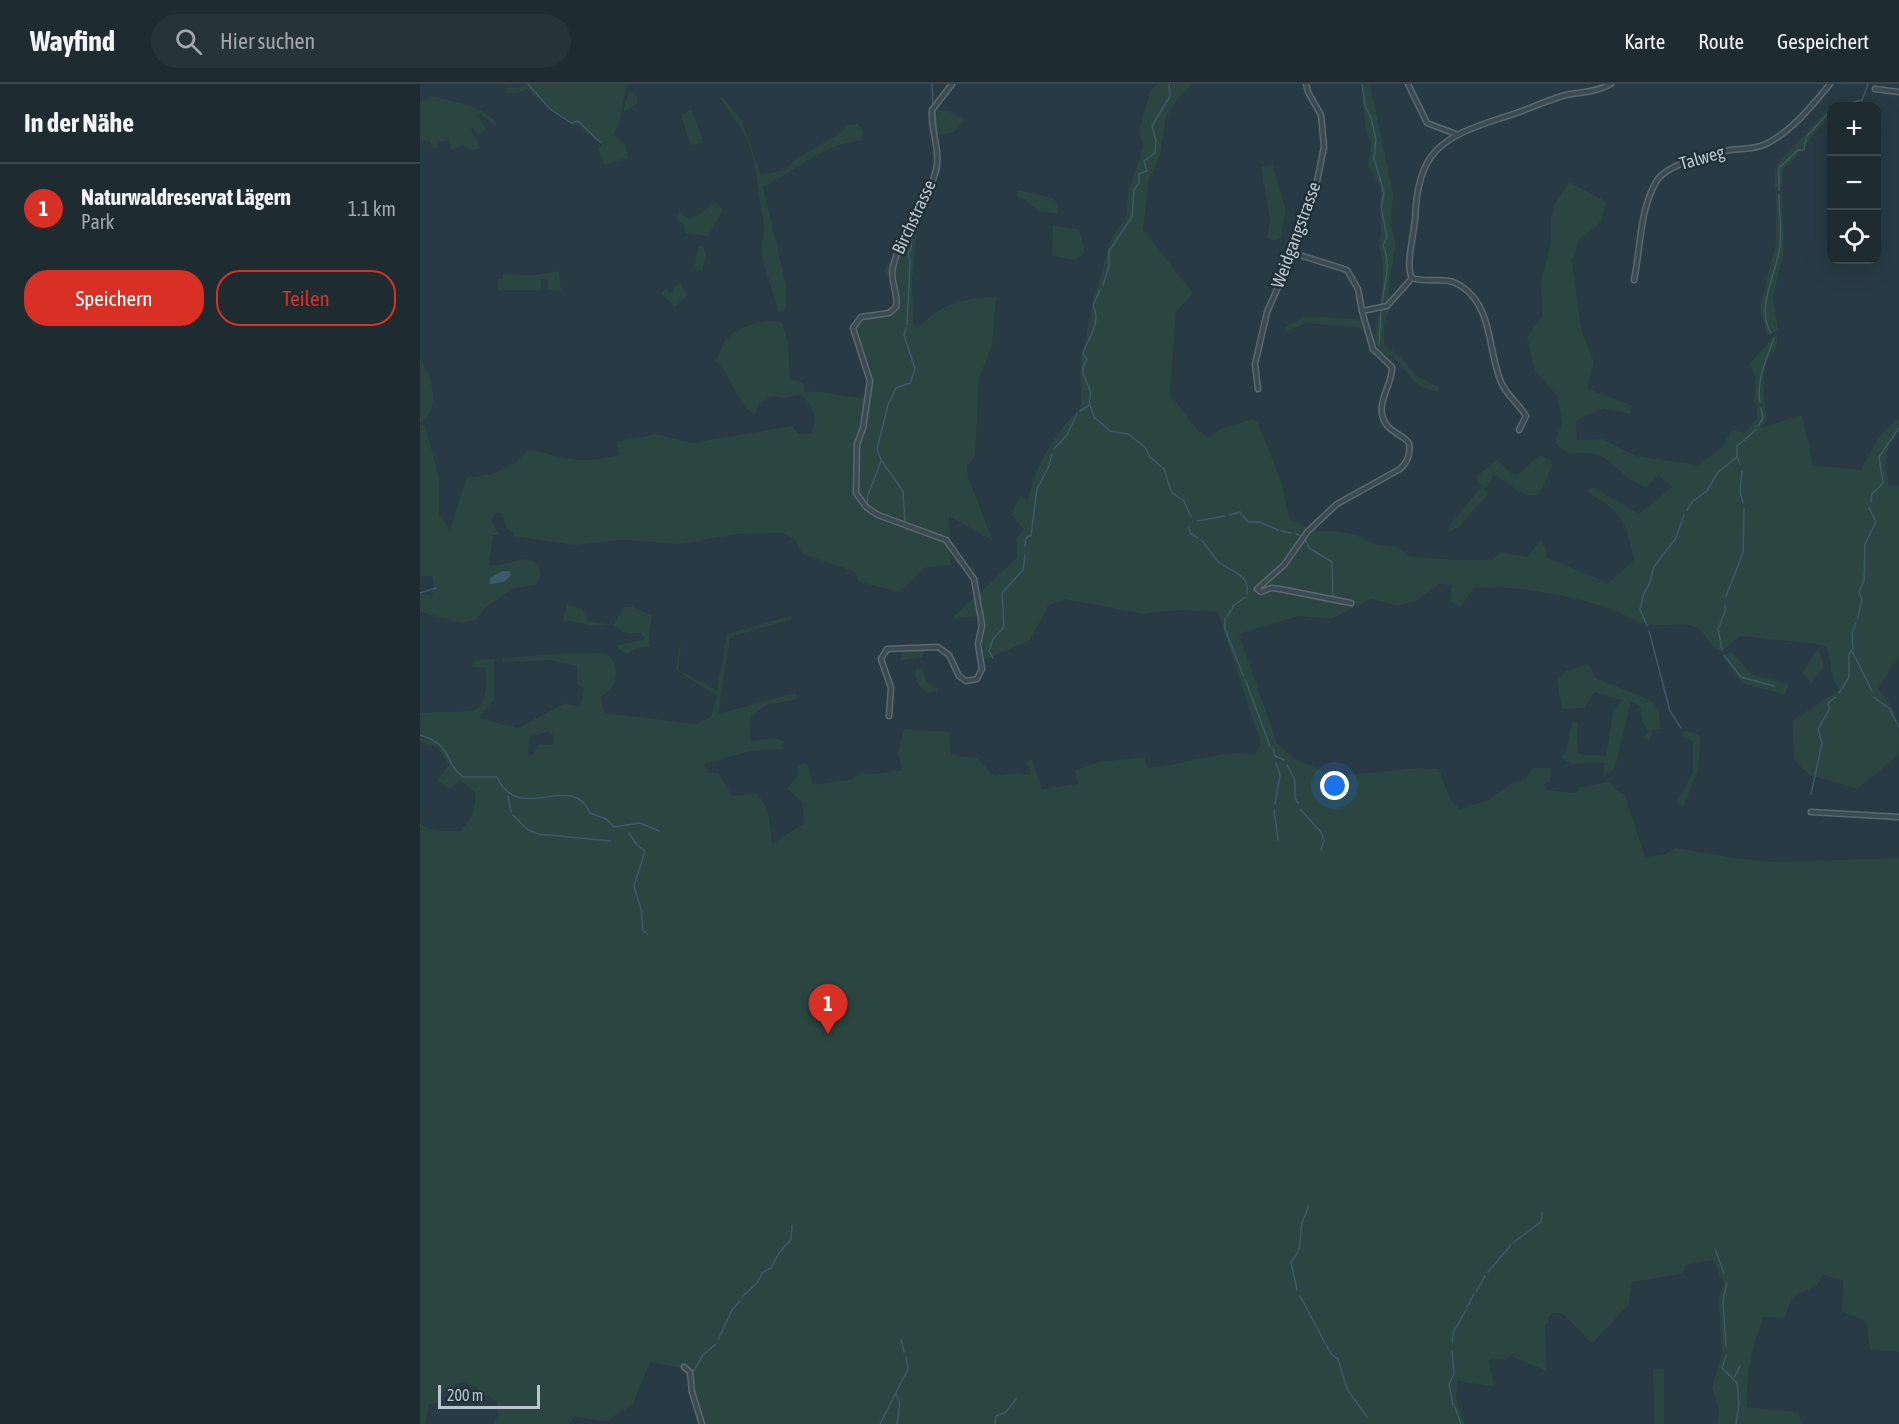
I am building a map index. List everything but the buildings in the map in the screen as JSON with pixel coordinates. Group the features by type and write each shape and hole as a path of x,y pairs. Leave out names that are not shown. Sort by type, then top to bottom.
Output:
{"street":[{"name":"Birchstrasse","path":"889,716 891,688 881,661 887,649 935,646 949,655 962,679 974,681 981,673 978,644 982,625 977,588 952,546 937,536 878,515 866,507 857,496 857,444 863,428 870,381 852,330 854,323 861,317 889,313 896,307 897,298 891,276 893,266 900,244 936,170 932,110 952,84"},
{"name":"Weidgangstrasse","path":"1258,389 1255,364 1267,312 1293,253 1298,232 1315,191 1325,141 1320,112 1306,84"},
{"path":"1408,84 1427,123 1456,134"},
{"path":"1412,278 1408,266 1414,243 1421,178 1433,153 1456,134 1538,103 1594,91 1611,84"},
{"name":"Talweg","path":"1634,280 1645,212 1655,182 1663,172 1680,164 1728,150 1747,150 1767,143 1806,113 1830,84"},
{"path":"1875,89 1899,92"},
{"path":"1293,253 1347,270 1358,289 1373,349 1392,367 1383,397 1383,416 1388,427 1408,441 1408,458 1400,470 1337,504 1304,535 1284,566 1257,590 1261,592 1276,588 1351,603"},
{"path":"1362,311 1387,306 1412,278"},
{"path":"1412,278 1448,280 1462,286 1472,296 1489,329 1502,384 1526,416 1519,430"},
{"path":"1811,812 1899,817"},
{"path":"684,1367 690,1372 692,1392 702,1424"}],"green space":[{"path":"526,84 627,84 619,124 613,135 625,143 628,158 604,165 598,149 602,145 578,125 571,125 570,121 562,116 560,118 527,89 516,94 504,92 508,87 518,88"},
{"path":"1158,84 1193,84 1178,98 1166,118 1160,155 1149,179 1143,229 1193,293 1176,312 1170,394 1199,432 1209,438 1220,429 1253,419 1258,423 1282,484 1289,519 1320,531 1356,535 1374,544 1399,548 1409,556 1453,560 1493,560 1500,552 1528,557 1541,539 1548,558 1608,583 1634,560 1621,518 1586,491 1593,487 1639,514 1672,487 1658,475 1646,487 1625,475 1604,458 1585,453 1569,454 1555,443 1562,422 1557,396 1534,369 1527,336 1542,317 1541,281 1551,242 1551,218 1555,203 1569,182 1607,202 1599,224 1579,240 1572,260 1581,329 1594,362 1587,388 1633,406 1630,414 1603,408 1576,421 1577,440 1603,439 1636,456 1698,465 1722,447 1732,430 1744,433 1757,418 1757,406 1754,400 1756,378 1749,364 1772,339 1777,337 1775,349 1765,368 1764,391 1767,421 1760,428 1802,415 1813,465 1861,470 1881,435 1899,419 1898,432 1889,449 1886,462 1888,485 1899,485 1899,657 1878,689 1894,712 1899,734 1899,755 1857,789 1810,775 1794,760 1792,721 1839,690 1833,678 1827,647 1816,644 1740,636 1722,651 1713,646 1700,630 1690,625 1645,624 1611,609 1544,592 1491,587 1474,588 1460,608 1450,601 1452,585 1440,584 1414,602 1397,606 1371,599 1331,619 1299,616 1239,634 1277,744 1296,759 1336,776 1418,768 1439,769 1450,799 1460,809 1486,801 1513,783 1525,780 1533,768 1551,768 1550,781 1544,784 1548,790 1575,793 1580,787 1610,782 1616,790 1625,795 1645,857 1663,855 1676,848 1774,862 1899,858 1899,1352 1870,1350 1866,1322 1842,1311 1843,1281 1823,1275 1817,1285 1793,1297 1784,1318 1764,1317 1753,1350 1747,1383 1747,1407 1799,1412 1801,1424 1717,1424 1719,1410 1712,1387 1722,1354 1719,1300 1723,1283 1713,1260 1686,1265 1682,1274 1632,1282 1629,1304 1592,1344 1562,1313 1553,1313 1547,1318 1550,1322 1545,1325 1547,1371 1511,1356 1506,1359 1490,1359 1488,1362 1495,1387 1457,1381 1456,1398 1465,1424 697,1424 685,1369 650,1362 633,1404 605,1422 575,1416 569,1424 493,1424 498,1415 497,1401 477,1392 478,1387 460,1382 441,1393 439,1403 429,1404 425,1424 420,1424 420,823 434,830 460,831 472,813 475,792 460,781 450,789 437,780 449,765 439,748 420,742 420,713 473,711 478,707 484,698 486,680 485,667 472,667 476,660 494,659 494,699 479,718 518,728 565,703 580,707 584,689 577,684 577,666 549,660 502,662 504,658 599,653 612,659 616,675 610,689 601,697 604,713 696,724 711,717 717,696 676,670 679,647 681,646 678,670 717,690 727,634 792,615 791,620 730,637 718,714 795,693 796,699 767,705 751,716 750,741 775,738 784,741 783,749 751,751 704,764 708,773 718,773 732,796 756,793 761,798 768,817 772,844 804,823 802,802 787,789 797,776 798,765 807,763 813,784 852,780 859,773 876,774 902,770 898,753 904,729 949,732 951,755 977,758 994,776 1017,773 1029,775 1030,768 1026,763 1028,759 1032,760 1042,789 1078,784 1075,770 1099,762 1145,757 1147,768 1160,767 1228,754 1255,754 1261,745 1218,612 1177,610 1143,614 1065,599 1048,606 1030,640 985,660 977,616 951,619 1017,558 1016,539 1024,529 1011,515 1020,496 1028,500 1036,473 1047,450 1062,428 1081,407 1081,361 1095,291 1098,288 1109,244 1127,214 1128,193 1143,147 1139,133 1150,91","holes":["548,732 553,735 554,742 550,745 537,745 534,754 528,756 529,737"]},
{"path":"1361,84 1370,84 1393,194 1391,225 1396,244 1389,281 1389,309 1384,324 1384,345 1399,355 1416,376 1439,387 1437,392 1418,385 1392,356 1370,355 1365,335 1359,328 1306,323 1287,331 1284,328 1305,316 1358,319 1375,335 1382,293 1383,265 1379,244 1381,188 1368,165 1371,143 1366,131"},
{"path":"629,90 637,96 638,103 623,112"},
{"path":"434,96 477,108 491,117 497,124 492,124 481,114 477,115 487,129 478,135 473,127 471,130 481,148 470,150 463,146 451,150 449,140 437,142 438,147 433,149 429,140 420,142 420,102"},
{"path":"720,98 724,98 742,121 761,175 785,170 795,160 838,134 848,125 858,124 864,132 861,141 849,142 824,152 763,187 786,285 786,308 779,313 761,254 764,226 754,160 746,137"},
{"path":"691,109 704,143 690,145 681,115"},
{"path":"937,110 948,111 964,119 954,132 938,135"},
{"path":"1827,110 1827,119 1783,169 1782,186 1775,188 1774,170"},
{"path":"1273,165 1286,211 1280,238 1274,241 1267,238 1270,220 1261,167"},
{"path":"1018,190 1053,198 1058,205 1058,214 1041,212 1017,195"},
{"path":"1782,192 1784,249 1773,297 1778,330 1767,336 1760,307 1776,244 1776,193"},
{"path":"717,203 723,210 708,236 686,233 683,224 676,220 680,212 689,219"},
{"path":"920,209 912,278 913,325 917,327 937,312 960,301 996,297 992,345 979,378 975,456 967,466 968,477 993,541 949,516 951,565 924,568 900,592 859,582 855,572 803,554 794,539 782,533 738,534 679,544 623,540 574,545 513,536 514,533 506,528 503,514 495,513 491,521 500,535 493,535 489,565 522,560 535,562 540,572 536,585 512,589 485,608 476,620 461,623 420,612 420,593 432,595 434,586 432,576 420,576 420,425 425,426 439,477 439,514 450,530 466,478 492,474 514,464 528,450 578,460 592,460 619,455 617,442 655,434 692,443 792,426 798,434 811,434 814,413 801,395 784,398 773,396 759,404 755,415 748,409 716,361 726,338 730,341 732,333 757,323 776,321 782,323 788,344 790,378 804,384 805,392 869,397 872,377 855,326 862,317 888,312 896,305 893,282 884,271"},
{"path":"1053,225 1079,230 1085,252 1075,260 1052,256"},
{"path":"698,246 703,246 706,257 702,271 697,270 695,265"},
{"path":"559,271 561,291 548,290 547,279 541,279 541,290 498,290 498,279 503,279 503,274 534,275"},
{"path":"681,283 687,296 675,307 661,293 666,288 669,294 673,292 673,287"},
{"path":"420,359 431,383 433,401 427,416 420,423"},
{"path":"1540,455 1551,461 1552,466 1540,494 1527,495 1494,476 1484,490 1489,493 1458,528 1448,531 1450,525 1482,486 1476,477 1497,460 1511,473 1518,474"},
{"path":"567,604 582,609 588,621 606,624 595,626 563,621"},
{"path":"623,607 633,607 652,615 649,633 650,647 637,648 626,654 616,646 645,639 641,633 627,633 613,625"},
{"path":"926,649 922,657 900,661 902,650"},
{"path":"1817,650 1824,668 1811,682 1802,673"},
{"path":"1731,651 1751,674 1789,684 1785,695 1743,683 1722,657"},
{"path":"1588,664 1596,678 1652,701 1659,711 1660,729 1653,729 1649,741 1643,738 1648,732 1642,720 1640,706 1631,702 1615,768 1603,778 1604,763 1571,764 1561,758 1566,750 1572,722 1578,722 1578,754 1606,756 1613,711 1622,700 1594,692 1584,708 1562,709 1557,681 1566,671"},
{"path":"917,668 923,670 927,683 937,687 937,691 929,693 919,686 914,675"},
{"path":"1686,730 1701,736 1698,771 1683,807 1677,802 1693,772 1693,741 1681,736"},
{"path":"1653,1369 1664,1369 1664,1424 1654,1424"}],"water":[{"path":"502,571 509,571 511,575 504,582 490,584 490,578"}],"waterway":[{"path":"528,84 550,109 571,123 578,121 600,142"},
{"path":"932,84 933,105"},
{"path":"1103,285 1109,266 1109,251 1132,217 1134,190 1139,183 1139,174 1147,171 1144,161 1155,153 1156,141 1152,126 1170,96 1169,84"},
{"path":"1362,84 1365,106 1371,118 1376,139 1374,158 1384,193 1381,207 1387,237 1383,245 1387,267 1382,305"},
{"path":"1855,102 1862,100 1868,84"},
{"path":"930,191 940,169 935,110"},
{"path":"1807,136 1827,114"},
{"path":"1779,190 1779,168 1798,150 1804,150 1806,138"},
{"path":"1771,333 1765,313 1768,290 1780,246 1779,195"},
{"path":"907,324 910,262 908,253 911,249 912,233 927,199"},
{"path":"1080,411 1090,405 1089,386 1083,373 1087,359 1083,354 1095,324 1093,305 1100,290"},
{"path":"1379,344 1381,312"},
{"path":"905,524 903,491 881,460 877,449 888,405 896,388 910,383 915,369 904,335 906,328"},
{"path":"1760,402 1761,378 1774,338"},
{"path":"1090,406 1094,417 1110,431 1128,434 1145,447 1150,457 1164,469 1172,493 1184,501 1191,517"},
{"path":"1758,426 1763,418 1761,408"},
{"path":"1054,449 1067,435 1077,414"},
{"path":"1871,502 1872,494 1883,483 1879,457 1899,428"},
{"path":"1740,464 1737,457 1737,446 1756,430"},
{"path":"1025,546 1026,538 1031,535 1037,489 1049,466 1052,454"},
{"path":"1687,510 1693,501 1707,491 1718,472 1737,457"},
{"path":"867,505 868,495 881,461"},
{"path":"1742,471 1740,492 1743,503"},
{"path":"1858,618 1862,599 1859,592 1864,581 1865,544 1876,522 1869,508"},
{"path":"1726,596 1743,553 1744,509"},
{"path":"1230,515 1240,512 1248,522 1259,522 1278,530"},
{"path":"1647,626 1640,609 1644,593 1650,583 1653,568 1676,538 1684,515"},
{"path":"1197,521 1225,516"},
{"path":"1189,527 1190,533 1198,538"},
{"path":"1281,531 1291,533"},
{"path":"1296,534 1301,536"},
{"path":"1305,539 1309,548 1332,562 1333,598"},
{"path":"1201,540 1217,561 1243,578 1247,594"},
{"path":"993,658 989,651 993,639 1004,627 1002,593 1023,570 1025,555"},
{"path":"420,593 436,588"},
{"path":"1227,617 1234,605 1246,597"},
{"path":"1722,650 1718,629 1725,612 1725,605"},
{"path":"1225,618 1225,629 1243,675"},
{"path":"1839,693 1849,677 1849,655 1853,648 1852,633 1856,623"},
{"path":"1649,631 1670,711 1681,728"},
{"path":"1852,651 1872,691"},
{"path":"1724,655 1741,677 1774,686"},
{"path":"1245,679 1270,746"},
{"path":"1811,794 1822,743 1818,729 1829,710 1829,702 1836,697"},
{"path":"1873,697 1889,708 1899,727"},
{"path":"420,735 439,744 452,765 463,777 497,777 507,791 518,797 531,799 571,796 582,801 590,813 606,819 614,827 640,823 659,831"},
{"path":"1273,749 1275,756 1284,760"},
{"path":"1275,804 1280,775 1276,763"},
{"path":"1287,765 1295,780 1295,798 1298,803"},
{"path":"508,796 511,812"},
{"path":"1300,809 1321,832 1324,840 1321,850"},
{"path":"1274,810 1278,840"},
{"path":"513,815 528,830 538,834 611,841"},
{"path":"629,833 637,845 645,851 634,886 641,909 643,930 647,934"},
{"path":"1297,1290 1291,1262 1300,1246 1301,1225 1308,1206"},
{"path":"1514,1242 1541,1222 1542,1212"},
{"path":"742,1297 758,1282 762,1273 771,1268 779,1253 791,1239 792,1226"},
{"path":"1488,1272 1511,1245"},
{"path":"1715,1249 1724,1273"},
{"path":"1476,1292 1485,1276"},
{"path":"1726,1346 1723,1301 1727,1283"},
{"path":"1467,1307 1474,1294"},
{"path":"1300,1296 1331,1354 1338,1359 1347,1389 1367,1417"},
{"path":"718,1340 732,1310 740,1301"},
{"path":"1452,1343 1453,1333 1466,1310"},
{"path":"901,1340 904,1352"},
{"path":"693,1372 703,1355 716,1344"},
{"path":"1452,1351 1454,1374 1449,1384 1453,1405"},
{"path":"1726,1356 1722,1368 1737,1383 1739,1404 1736,1424"},
{"path":"880,1424 908,1369 906,1357"},
{"path":"1734,1378 1740,1366"},
{"path":"896,1394 900,1403 897,1424"},
{"path":"995,1423 996,1416 1006,1412 1016,1399"},
{"path":"1455,1407 1461,1424"},
{"path":"697,1414 700,1424"}],"place":[{"name":"Naturwaldreservat Lägern","path":"828,1034"}]}
